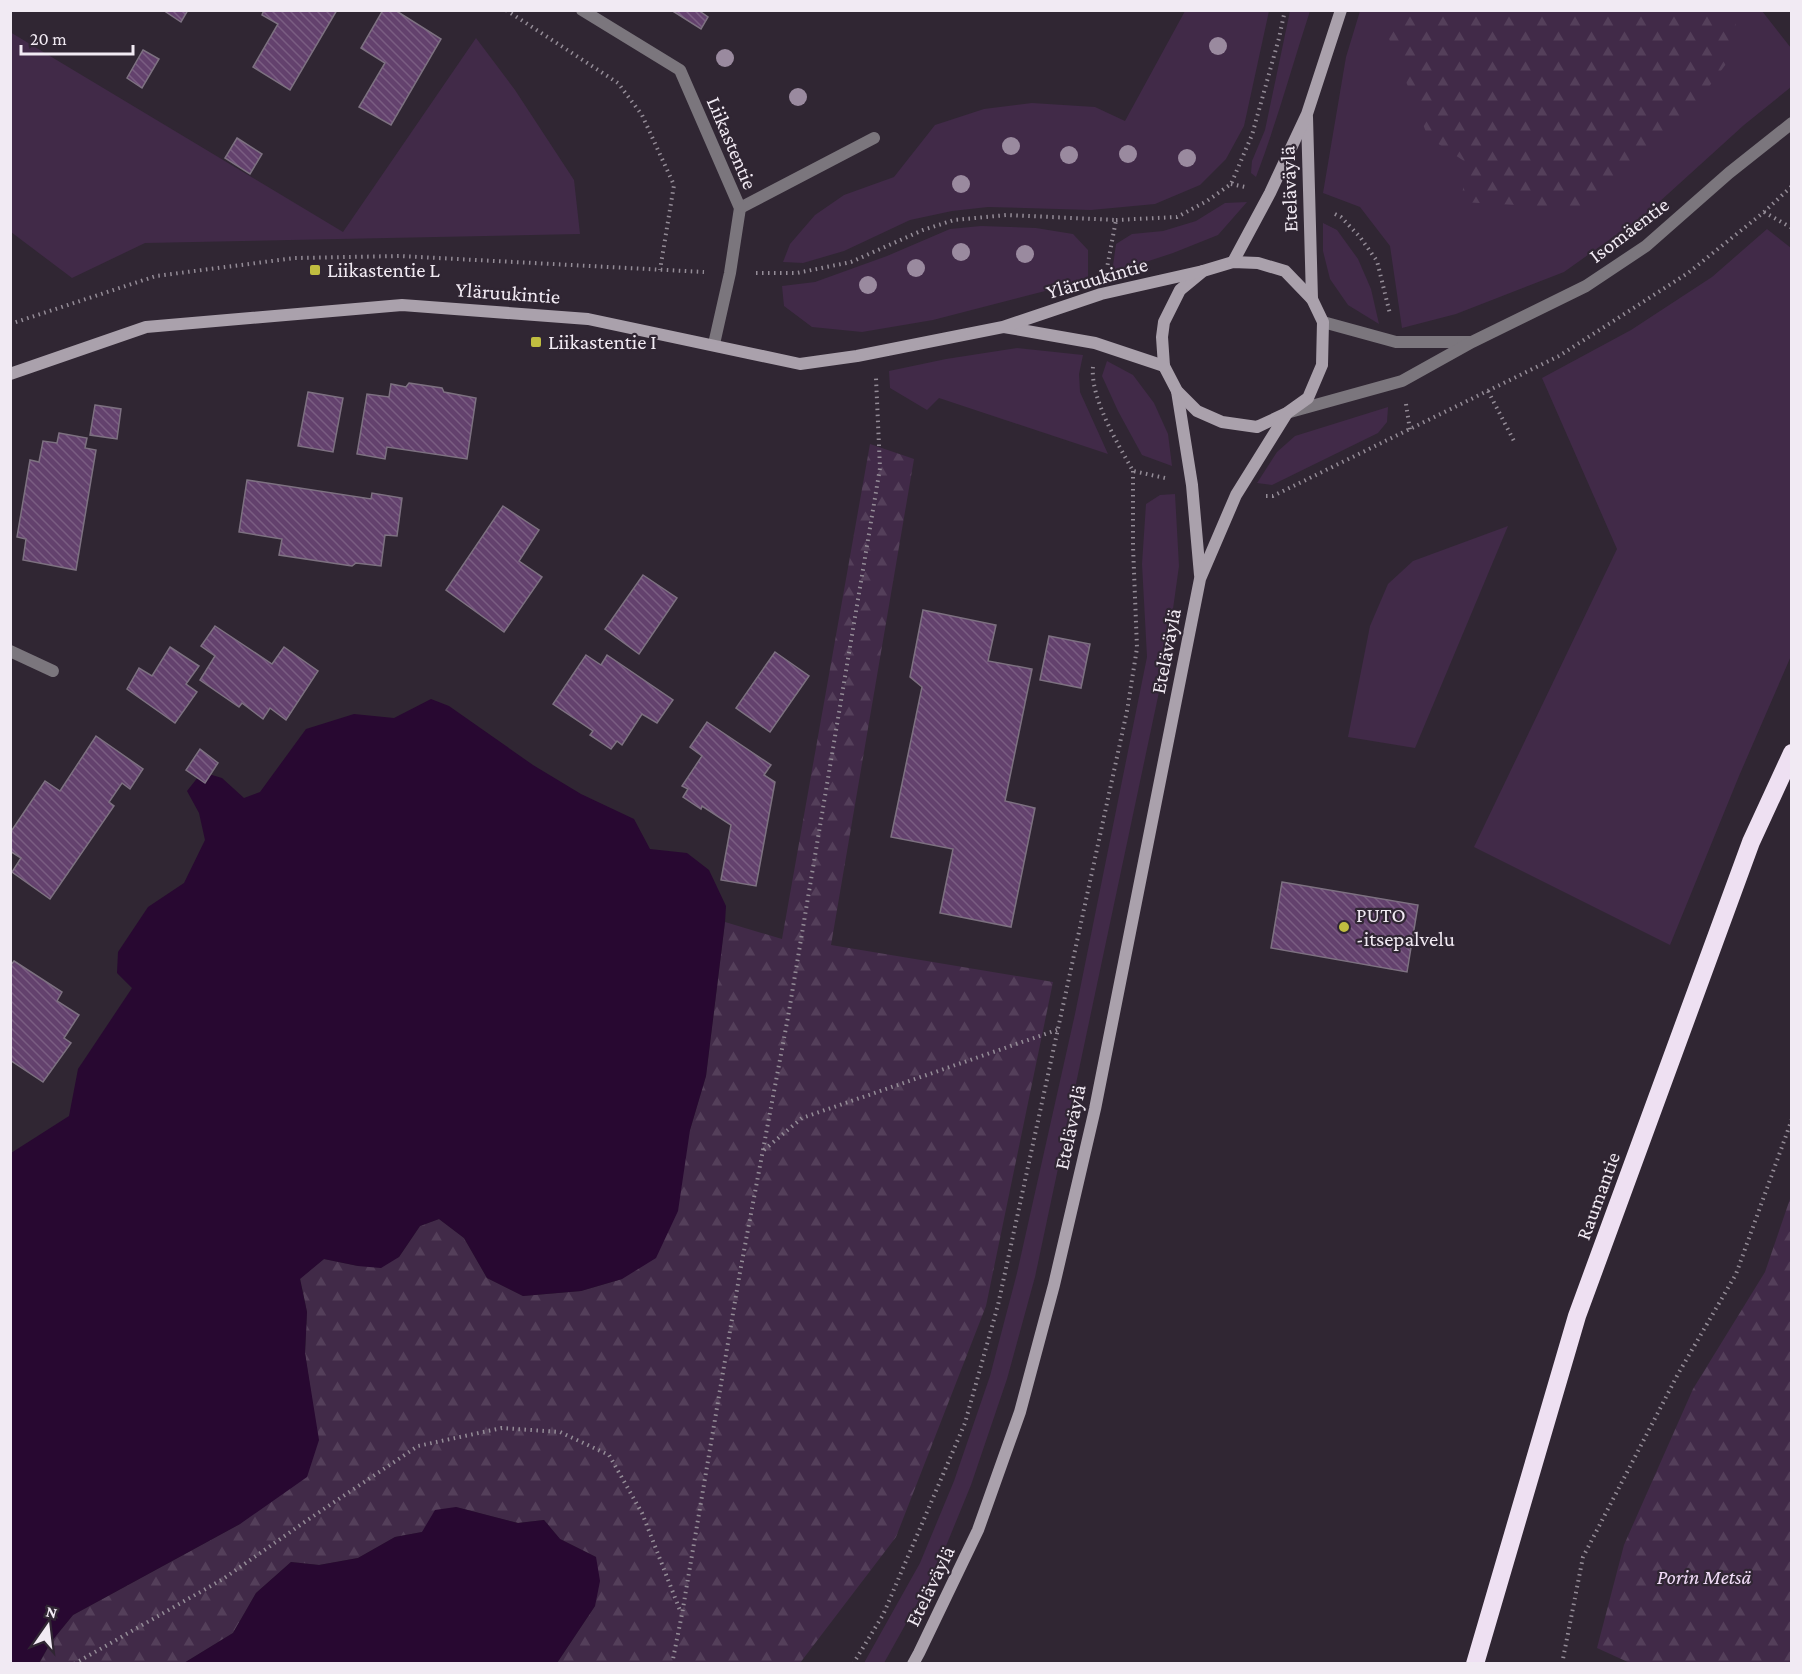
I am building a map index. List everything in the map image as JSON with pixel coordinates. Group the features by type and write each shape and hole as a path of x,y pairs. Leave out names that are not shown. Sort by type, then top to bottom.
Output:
{"highway":[{"name":"Raumantie","path":"1475,1664 1577,1316 1751,842 1791,753"}],"main road":[{"name":"Eteläväylä","path":"1233,262 1270,193 1307,114 1341,10"},
{"name":"Eteläväylä","path":"1307,114 1312,299"},
{"path":"1233,262 1258,263 1285,271 1312,299 1323,322 1322,365 1308,398 1287,413 1257,427 1222,422 1197,411 1177,391 1164,366 1162,337 1164,322 1180,290 1203,271 1233,262"},
{"name":"Yläruukintie","path":"10,374 146,327 402,305 588,319 800,364 875,353 1003,327 1101,294 1203,271"},
{"name":"Yläruukintie","path":"1003,327 1095,343 1164,366"},
{"name":"Eteläväylä","path":"1177,391 1192,484 1200,579"},
{"name":"Eteläväylä","path":"913,1664 978,1530 1020,1412 1051,1297 1095,1109 1200,579 1236,495 1287,413"}],"street":[{"name":"Liikastentie","path":"582,10 680,70 740,208 730,273 714,344"},
{"name":"Isomäentie","path":"1287,413 1402,381 1472,342 1586,286 1646,246 1729,173 1791,123"},
{"path":"740,208 874,138"},
{"name":"Isomäentie","path":"1323,322 1396,342 1472,342"},
{"path":"10,651 53,671"}],"path":[{"path":"506,10 618,83 642,115 674,185 660,270"},
{"path":"1116,220 1177,217 1207,201 1231,184 1252,135 1285,10"},
{"path":"1231,184 1270,193"},
{"path":"1309,203 1341,217 1360,237 1377,261 1396,342"},
{"path":"1764,212 1791,228"},
{"path":"672,1664 740,1272 764,1151 880,468 875,353"},
{"path":"1402,381 1410,430"},
{"path":"1488,391 1514,441"},
{"path":"853,1664 883,1615 965,1423 998,1305 1127,711 1137,648 1133,471"},
{"path":"764,1151 802,1118 1058,1030"},
{"path":"1562,1664 1583,1557 1678,1374 1736,1274 1791,1119"},
{"path":"74,1664 223,1579 418,1446 502,1428 560,1432 609,1455 642,1513 682,1614"}],"green space":[{"path":"1185,11 1269,11 1244,126 1226,159 1200,185 1155,204 1091,210 988,207 952,211 910,220 844,251 803,263 783,262 790,244 815,215 844,195 894,177 935,125 984,109 1032,103 1095,107 1125,121"},
{"path":"1290,11 1310,11 1256,177 1251,173 1252,161 1265,130"},
{"path":"1360,11 1762,11 1791,48 1791,87 1744,125 1647,213 1564,272 1456,314 1402,328 1390,246 1360,207 1323,193 1346,57"},
{"path":"1378,11 1738,11 1729,60 1690,112 1591,209 1461,202 1467,163 1428,137"},
{"path":"10,32 343,232 476,38 515,90 574,180 580,234 145,243 72,278 11,232"},
{"path":"1247,202 1218,235 1112,273 1116,244 1132,234 1163,231 1196,221 1225,203"},
{"path":"1323,223 1337,230 1358,259 1371,289 1379,324 1348,305 1330,279 1323,251"},
{"path":"981,226 1036,228 1073,234 1088,250 1088,280 933,320 862,332 812,327 784,306 782,286 815,282 887,256 950,229"},
{"path":"1767,229 1791,248 1791,656 1670,945 1474,847 1617,549 1542,378 1631,330 1712,277"},
{"path":"1017,348 1083,355 1079,374 1080,392 1108,454 939,398 927,410 890,388 889,371"},
{"path":"1107,361 1133,375 1154,403 1168,434 1172,466 1142,455 1102,376"},
{"path":"1388,407 1387,422 1378,433 1272,485 1257,483 1277,452 1295,436"},
{"path":"870,444 914,459 831,945 1053,982 986,1306 896,1537 800,1663 557,1663 595,1606 596,1557 560,1539 544,1520 518,1523 456,1507 422,1532 395,1537 358,1558 319,1565 291,1562 256,1593 233,1633 184,1663 39,1664 51,1642 73,1615 240,1524 318,1440 305,1353 307,1312 300,1278 324,1259 358,1266 399,1257 420,1226 439,1219 464,1238 487,1278 523,1296 581,1291 622,1279 690,1130 706,1076 725,922 782,939"},
{"path":"1175,494 1179,566 1166,659 1035,1277 1007,1379 971,1485 937,1568 884,1663 864,1663 920,1563 954,1481 990,1376 1017,1273 1075,1014 1147,657 1142,564 1146,504 1160,495"},
{"path":"1508,526 1415,748 1348,737 1370,626 1388,584 1413,561"},
{"name":"Porin Metsä","path":"1791,1196 1791,1663 1630,1663 1597,1648 1624,1545 1693,1389 1765,1272"}],"shaded area":[{"path":"431,699 449,706 533,765 581,794 634,819 650,849 687,853 709,870 726,906 725,922 706,1076 690,1130 678,1211 656,1258 622,1279 581,1291 523,1296 487,1278 464,1238 439,1219 420,1226 399,1257 381,1268 324,1259 300,1279 307,1312 305,1353 319,1440 307,1477 240,1524 73,1615 51,1642 39,1663 14,1663 11,1661 11,1153 69,1116 78,1069 132,988 117,973 118,952 148,907 184,883 205,840 199,813 187,791 202,772 222,778 244,798 260,792 306,729 354,714 394,718"},
{"path":"456,1507 518,1523 544,1520 560,1539 596,1557 600,1581 595,1606 557,1663 184,1663 233,1633 256,1593 291,1562 319,1565 358,1558 395,1537 422,1532 435,1510"}],"building":[{"path":"163,10 188,10 181,22"},
{"path":"264,10 337,10 290,90 253,67 278,24 262,15"},
{"path":"383,10 395,10 441,39 391,125 359,107 385,63 361,48"},
{"path":"671,10 698,10 708,17 701,29"},
{"path":"143,50 159,59 142,88 127,78"},
{"path":"237,138 262,154 250,174 225,158"},
{"path":"409,383 442,388 444,392 476,398 467,459 387,447 385,459 357,454 367,394 389,397 391,384 406,387"},
{"path":"308,392 343,398 333,452 298,446"},
{"path":"95,405 121,409 117,439 90,435"},
{"path":"59,433 87,438 85,448 96,450 76,570 23,560 26,539 17,537 30,460 39,462 43,441 57,443"},
{"path":"247,480 371,499 372,493 402,498 397,536 385,535 381,566 356,563 352,566 279,555 282,539 239,532"},
{"path":"503,506 539,530 519,561 542,577 504,632 446,590"},
{"path":"643,575 677,598 639,654 605,629"},
{"path":"923,610 996,625 988,661 1032,669 1005,801 1035,808 1011,927 940,913 953,849 891,837 922,687 910,677"},
{"path":"215,626 272,664 284,647 318,671 286,720 270,708 263,719 242,703 239,707 200,680 215,656 201,646"},
{"path":"1049,636 1090,644 1081,688 1040,680"},
{"path":"170,647 199,666 186,684 197,692 175,723 127,689 139,668 152,676"},
{"path":"775,652 809,676 770,732 736,708"},
{"path":"586,655 601,665 607,655 673,700 657,723 642,714 622,745 617,741 611,749 590,735 593,731 553,704"},
{"path":"707,722 771,765 764,775 775,782 756,886 721,880 731,825 683,797 688,789 682,786 702,756 690,747"},
{"path":"96,736 143,769 130,789 122,783 109,802 114,806 50,899 12,872 21,858 10,851 10,833 45,781 60,791"},
{"path":"200,749 218,763 205,783 186,770"},
{"name":"PUTO -itsepalvelu","path":"1282,882 1418,905 1407,972 1271,948"},
{"path":"14,961 62,992 57,1001 79,1015 64,1038 71,1043 43,1082 10,1060 10,966"}],"place":[{"name":"Liikastentie L","path":"315,270"},
{"name":"Liikastentie I","path":"536,342"},
{"name":"PUTO -itsepalvelu","path":"1344,927"}]}
